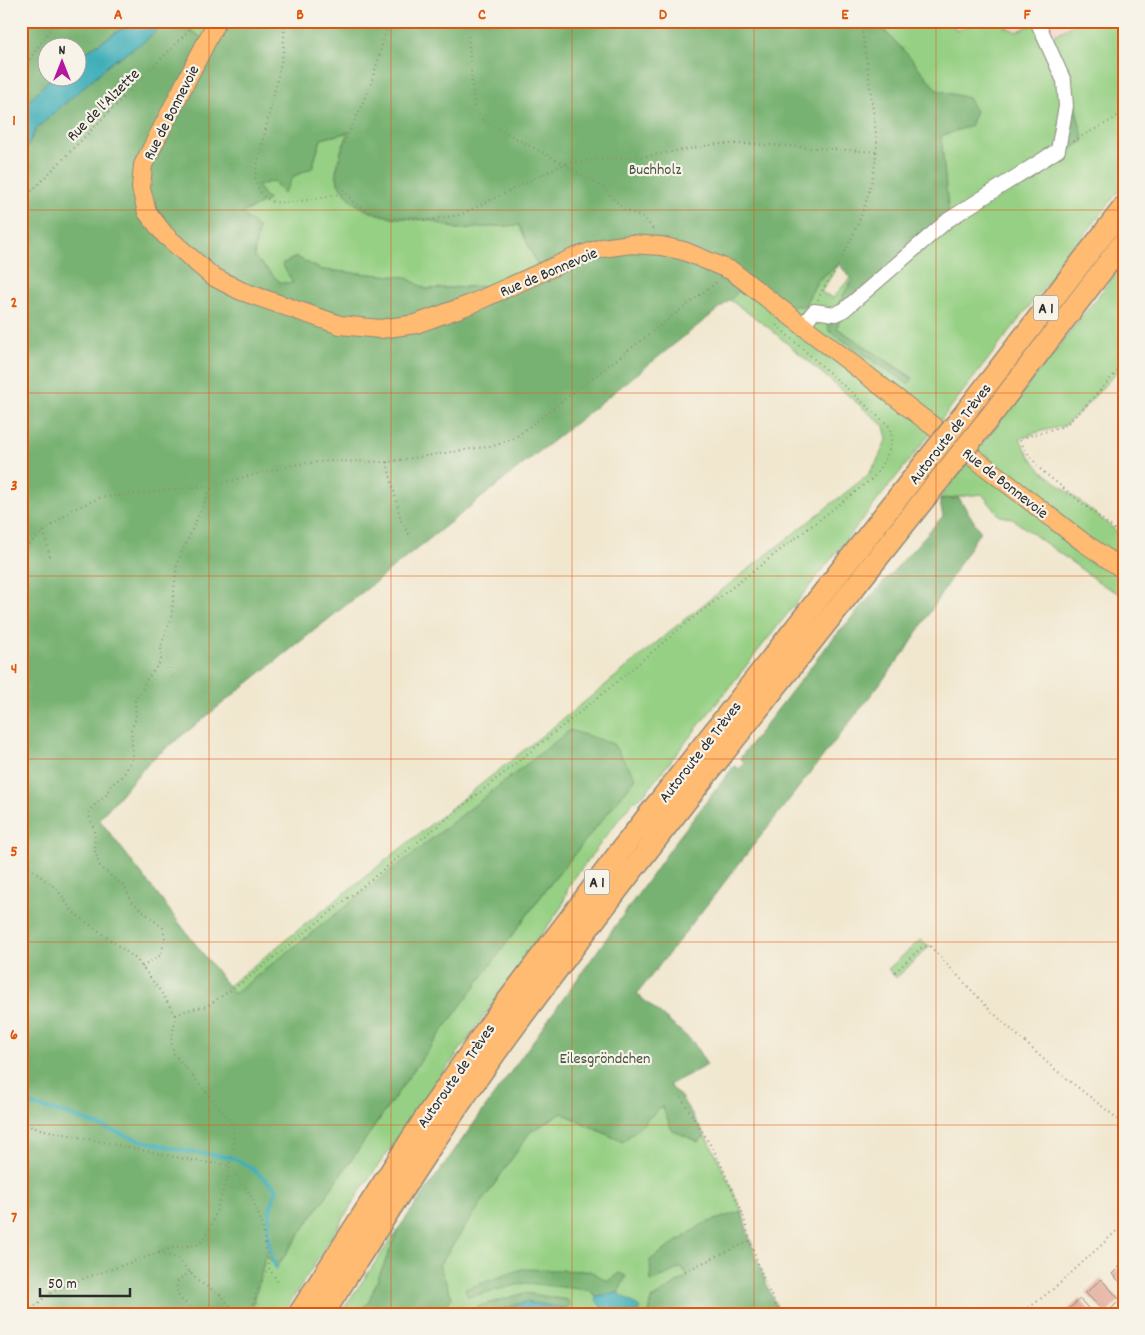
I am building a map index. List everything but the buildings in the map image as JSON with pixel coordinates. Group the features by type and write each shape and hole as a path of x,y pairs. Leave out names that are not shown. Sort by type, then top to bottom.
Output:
{"highway":[{"name":"Autoroute de Trèves","path":"299,1314 429,1112 491,1023 625,845 968,409 1124,207"},
{"name":"Autoroute de Trèves","path":"323,1314 447,1123 508,1036 640,860 993,413 1124,242"}],"main road":[{"name":"Rue de Bonnevoie","path":"217,21 143,165 141,188 147,212 165,235 212,276 241,291 340,325 380,329 416,324 471,304 573,258 602,248 631,244 660,246 684,251 732,271 1083,542 1124,570"}],"lane":[{"path":"803,326 814,311 836,314 844,310 948,220 1058,150 1066,106 1064,81 1038,21"}],"path":[{"path":"21,72 56,21"},
{"name":"Rue de l'Alzette","path":"21,202 198,21"},
{"path":"285,21 283,54 255,175 256,186 268,200 276,203 301,201 345,193"},
{"path":"389,21 371,84 336,172 338,183 345,193 353,202 368,212 389,217 429,220 460,215 564,164 647,156 717,144 754,144 877,152"},
{"path":"467,21 474,107 482,120 604,188 621,207 645,219 655,231 660,246"},
{"path":"814,311 821,292 839,264 857,224 872,183 877,152 866,55 860,21"},
{"path":"1058,150 1112,120 1124,110"},
{"path":"21,551 72,510 99,498 213,485 298,464 328,461 387,462 497,445 516,437 732,271"},
{"path":"176,1016 184,1011 207,1006 247,979 598,697 684,625 873,478 883,464 892,440 889,426 776,326"},
{"path":"1124,364 1083,409 1064,426 1020,439 1028,455 1041,470 1124,537"},
{"path":"387,462 401,521 410,536"},
{"path":"142,967 161,955 165,938 163,928 132,902 125,886 100,867 95,851 94,829 89,816 89,810 106,795 111,785 122,776 133,757 131,730 136,718 135,699 142,691 146,680 161,661 161,646 171,619 177,563 213,485"},
{"path":"44,531 50,557"},
{"path":"21,861 57,888 73,912 136,959 161,992 176,1016 171,1041 174,1054 227,1117 233,1128 234,1140 227,1179 212,1224 203,1240 197,1245 175,1247 71,1283 49,1294 26,1314"},
{"path":"895,972 922,947 930,946 997,1017 1052,1067 1124,1125"},
{"path":"681,1096 716,1154 742,1211 764,1280 780,1314"},
{"path":"1118,1120 1124,1114"},
{"path":"21,1123 45,1130 200,1162 229,1165 250,1194 262,1224 269,1268 278,1282"},
{"path":"1021,1314 1057,1286 1124,1224"},
{"path":"685,1271 750,1241"},
{"path":"159,1253 177,1258 198,1281 219,1294 238,1314"},
{"path":"251,1314 258,1285 269,1268"},
{"path":"190,1272 178,1280 177,1295 200,1314"}],"shaded area":[{"path":"951,21 975,21 956,31"},
{"path":"999,21 1081,21 1047,40 1038,22 1017,32"}],"green space":[{"path":"21,21 131,21 88,51 88,38 38,38 38,88 41,88 21,110"},
{"name":"Buchholz","path":"166,21 196,21 191,30 206,41 217,21 881,21 882,29 909,56 937,90 968,98 976,111 970,126 941,136 950,227 839,321 837,328 913,379 908,384 829,331 828,323 852,280 839,264 818,280 804,306 790,306 750,280 730,300 150,761 99,819 234,994 570,730 613,744 636,778 547,888 410,1075 276,1268 266,1254 251,1314 21,1314 21,161 36,129 83,88 88,88 88,83 112,62 145,41","holes":["349,132 341,151 336,172 338,183 353,202 368,211 389,217 429,220 457,229 519,225 538,266 485,286 426,289 405,277 322,270 296,257 282,264 293,283 281,283 254,257 258,228 242,213 268,200 257,186 274,181 283,194 294,176 312,168 321,139"]},
{"path":"196,21 217,21 206,42 190,30"},
{"path":"881,21 951,21 957,31 975,21 999,21 1017,32 1038,21 1047,39 1081,21 1124,21 1124,184 927,438 646,792 629,806 569,885 562,906 363,1187 283,1314 251,1314 266,1253 276,1268 410,1075 547,888 636,778 234,994 228,986 603,687 680,623 868,475 877,461 887,439 884,426 769,328 730,300 750,280 804,306 818,280 839,264 821,292 833,298 850,278 852,280 831,317 829,331 913,378 837,328 839,321 948,216 937,90 909,56 882,28"},
{"path":"1072,93 1084,141 1071,149 1066,145"},
{"path":"350,132 341,151 338,183 353,202 389,217 429,220 457,229 519,225 538,266 485,286 426,289 405,277 322,270 296,257 293,283 281,283 254,257 258,229 242,213 268,200 256,186 274,181 283,193 294,176 312,168 321,139"},
{"path":"1124,263 1124,364 1083,409 1064,426 1038,432 1020,439 1029,455 1041,470 1124,537 1124,596 1103,585 1011,518 1000,516 982,494 939,499"},
{"name":"Eilesgröndchen","path":"959,498 980,531 907,649 637,994 693,1042 707,1065 669,1085 681,1097 705,1136 698,1142 672,1130 662,1106 623,1142 562,1113 530,1132 439,1265 452,1298 438,1314 354,1314 368,1303 399,1228 679,837 734,766 739,769 744,762 740,758 830,642 943,516 939,499"},
{"path":"920,940 930,946 896,978 888,969"},
{"path":"662,1105 698,1142 705,1136 716,1154 742,1211 703,1224 682,1267 688,1276 652,1299 649,1314 574,1314 564,1308 570,1305 525,1293 477,1307 470,1314 438,1314 452,1297 439,1265 530,1132 562,1113 623,1142"},
{"path":"742,1211 758,1263 780,1314 649,1314 652,1299 688,1276 682,1267 651,1282 650,1260 703,1224"},
{"path":"399,1228 368,1304 354,1314 340,1314"},
{"path":"522,1269 590,1271 608,1281 619,1273 626,1276 618,1293 596,1296 589,1290 525,1283 468,1297 465,1289"},
{"path":"525,1293 568,1300 570,1306 564,1308 526,1302 485,1314 470,1314 477,1307"}],"water":[{"path":"131,21 166,21 145,41 112,62 88,83 88,51"},
{"path":"41,88 83,88 36,129 21,161 21,110"},
{"path":"618,1293 639,1307 639,1314 606,1314 596,1300 596,1296"},
{"path":"526,1302 564,1308 574,1314 485,1314"}],"waterway":[{"path":"21,1102 69,1115 139,1140 190,1152 231,1157 250,1167 277,1189 273,1198 268,1228 270,1249 276,1268"}]}
